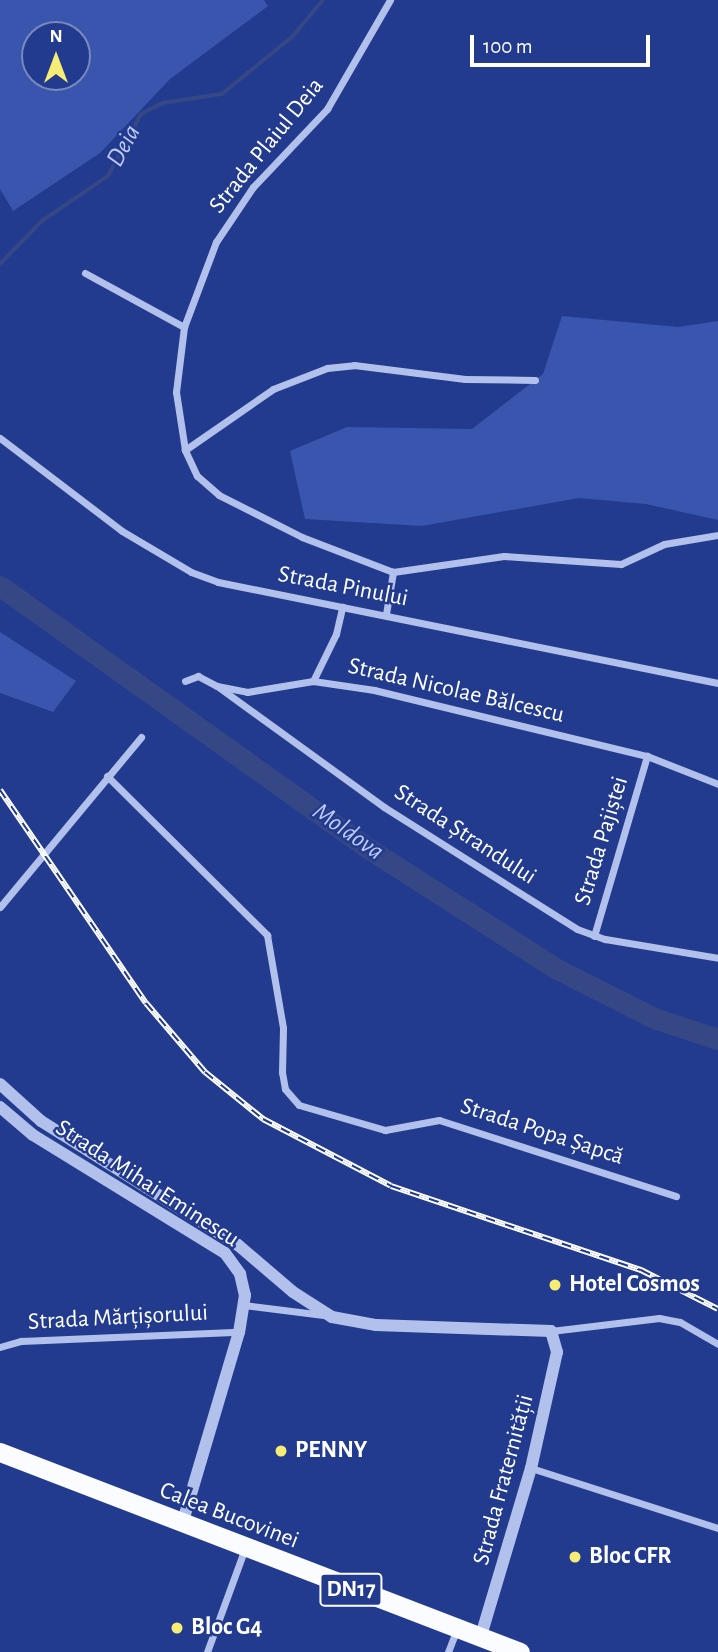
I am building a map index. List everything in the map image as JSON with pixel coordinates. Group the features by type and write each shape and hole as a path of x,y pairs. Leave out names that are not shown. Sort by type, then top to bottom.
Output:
{"highway":[{"name":"Calea Bucovinei","path":"0,1452 456,1630 520,1652"}],"street":[{"name":"Strada Plaiul Deia","path":"390,0 327,109 234,211 216,242 184,327 176,392 185,450 197,476 219,495 302,537 393,572"},
{"path":"85,273 184,327"},
{"path":"185,450 273,389 327,368 354,365 465,379 535,380"},
{"name":"Strada Pinului","path":"0,438 87,508 191,572 342,607 387,614 718,684"},
{"path":"387,614 393,572 504,556 621,564 664,544 718,535"},
{"path":"313,681 336,634 342,607"},
{"name":"Strada Nicolae Bălcescu","path":"185,681 198,676 217,686 258,692 313,681 387,693 647,756 718,784"},
{"name":"Strada Ștrandului","path":"217,686 384,807 543,910 594,936 718,958"},
{"path":"0,907 107,776 130,756 141,737"},
{"name":"Strada Pajiștei","path":"594,936 647,756"},
{"name":"Strada Popa Șapcă","path":"107,776 267,936 283,1028 282,1072 285,1088 299,1105 385,1130 439,1120 676,1196"},
{"name":"Strada Mihai Eminescu","path":"0,1084 41,1121 239,1245 293,1292 332,1317"},
{"name":"Strada Mihai Eminescu","path":"0,1107 33,1135 225,1253 240,1274 244,1305 376,1325 551,1331 659,1318 680,1322 718,1344"},
{"path":"183,1524 239,1332 244,1305"},
{"name":"Strada Fraternității","path":"480,1639 531,1468 557,1352 551,1331"},
{"name":"Strada Mărțișorului","path":"0,1347 29,1341 239,1332"},
{"path":"531,1468 718,1528"},
{"path":"207,1652 245,1548"},
{"path":"448,1652 456,1630"}],"shaded area":[{"path":"0,0 264,0 268,6 170,79 100,153 13,211 0,189"},
{"path":"562,316 678,327 718,321 718,520 646,504 579,498 422,526 305,519 290,451 347,427 472,429 543,374"},
{"path":"0,632 76,681 53,712 0,693"}],"waterway":[{"name":"Deia","path":"0,264 42,221 108,176 141,114 163,103 222,94 292,37 323,0"},
{"name":"Moldova","path":"0,586 366,847 557,969 654,1018 718,1039"}],"railway":[{"path":"0,790 146,1003 205,1072 263,1119 391,1186 641,1270 718,1309"}],"place":[{"name":"Hotel Cosmos","path":"555,1285"},
{"name":"PENNY","path":"281,1451"},
{"name":"Bloc CFR","path":"575,1557"},
{"name":"Bloc G4","path":"177,1628"}]}
